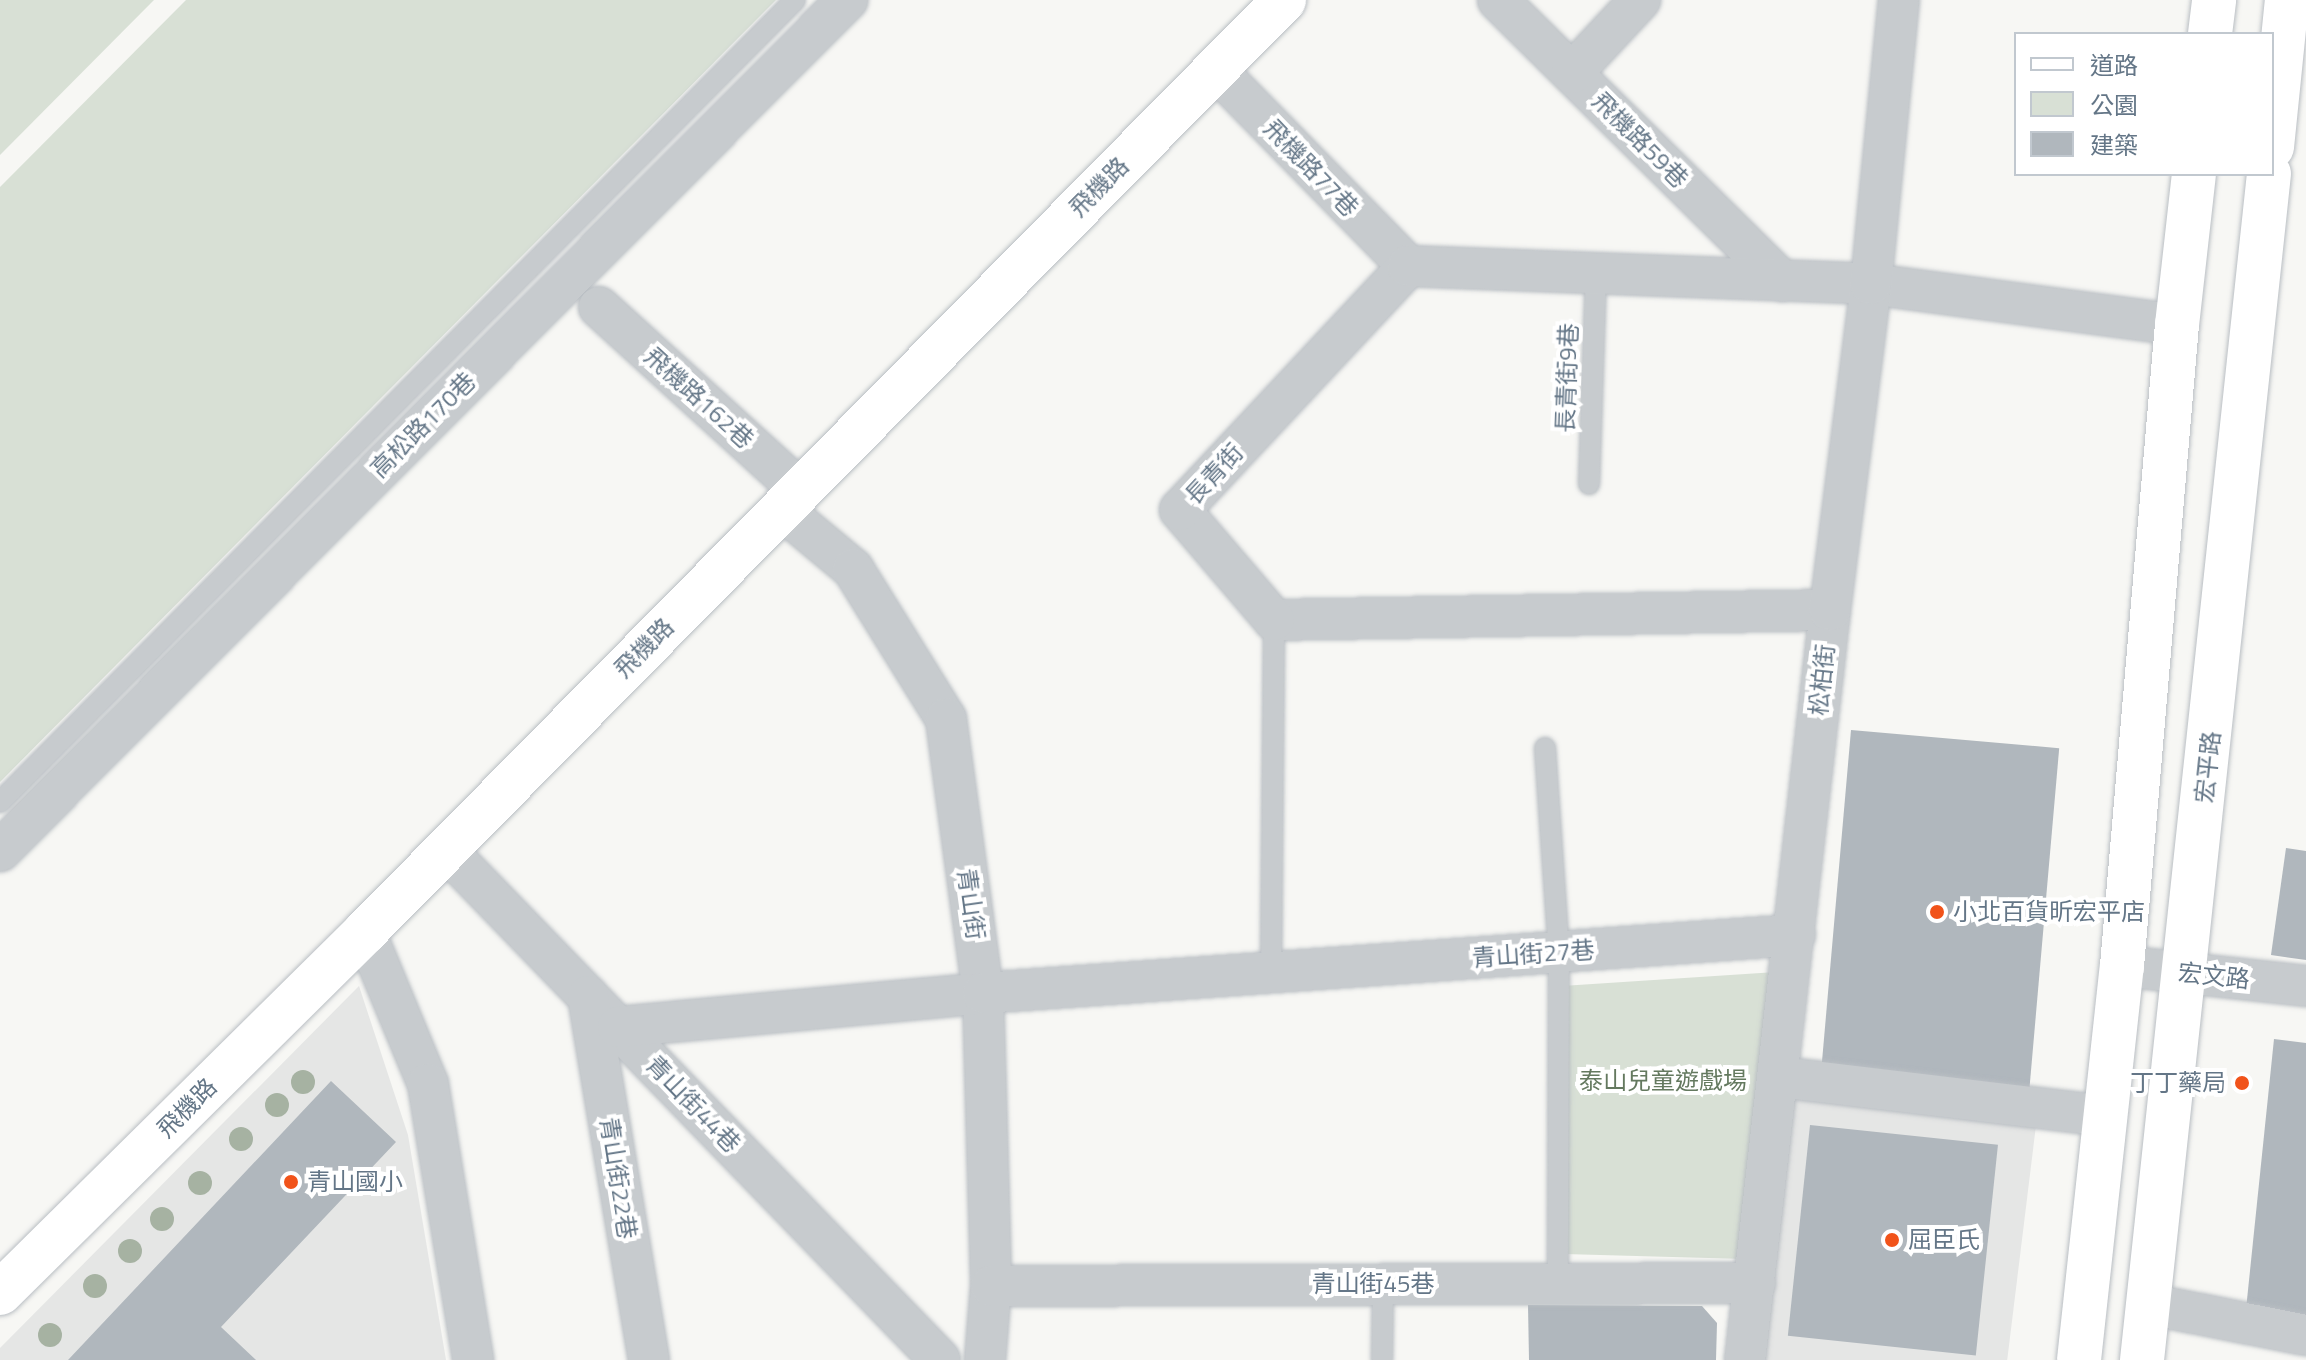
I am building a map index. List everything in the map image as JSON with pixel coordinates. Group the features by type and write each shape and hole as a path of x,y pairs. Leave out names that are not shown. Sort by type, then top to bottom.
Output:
{"street":[{"name":"高松路170巷","path":"0,850 847,0"},
{"name":"飛機路","path":"0,1293 365,932 1284,0"},
{"name":"飛機路59巷","path":"1498,0 1782,281"},
{"path":"1572,73 1640,0"},
{"name":"松柏街","path":"1745,1360 1830,610 1871,284 1899,0"},
{"path":"2210,32 2214,0"},
{"path":"2274,127 2287,0"},
{"name":"飛機路77巷","path":"1215,69 1408,266"},
{"path":"2079,1360 2122,966 2177,325 2194,176"},
{"name":"宏平路","path":"2142,1360 2186,973 2269,176"},
{"path":"1408,266 1871,284 2177,325"},
{"name":"長青街","path":"1274,620 1180,510 1408,266"},
{"name":"飛機路162巷","path":"599,307 790,499"},
{"name":"青山街","path":"790,499 853,569 946,719 983,993 991,1286 985,1360"},
{"path":"1274,620 1830,610"},
{"name":"青山街44巷","path":"445,849 940,1360"},
{"path":"365,932 428,1084 473,1360"},
{"name":"青山街27巷","path":"983,993 1795,935"},
{"name":"宏文路","path":"2122,966 2306,986"},
{"path":"618,1027 983,993"},
{"name":"青山街22巷","path":"588,996 649,1360"},
{"path":"1779,1077 2106,1116"},
{"name":"青山街45巷","path":"991,1286 1755,1283"},
{"path":"2148,1304 2306,1335"}],"lane":[{"path":"0,802 795,0"},
{"name":"長青街9巷","path":"1589,484 1596,273"},
{"path":"1271,973 1274,620"},
{"path":"1545,748 1559,952 1558,1284"},
{"path":"1382,1360 1383,1284"}],"shaded area":[{"name":"青山國小","path":"359,986 408,1135 446,1360 0,1360 0,1348"},
{"path":"1779,1077 2038,1109 2007,1360 1744,1360"}],"green space":[{"path":"0,0 154,0 0,155"},
{"path":"186,0 776,0 0,782 0,187"},
{"name":"泰山兒童遊戲場","path":"1776,972 1745,1259 1564,1254 1562,986"}],"building":[{"name":"小北百貨昕宏平店","path":"1851,730 2059,748 2029,1095 1821,1077"},
{"path":"2286,848 2306,851 2306,960 2271,955"},
{"path":"2274,1039 2306,1043 2306,1327 2245,1319"},
{"path":"331,1081 396,1142 221,1327 256,1360 68,1360"},
{"name":"屈臣氏","path":"1810,1125 1998,1145 1976,1356 1788,1336"},
{"path":"1528,1305 1702,1306 1717,1323 1716,1360 1529,1360"}],"place":[{"name":"小北百貨昕宏平店","path":"1937,912"},
{"name":"丁丁藥局","path":"2242,1083"},
{"name":"青山國小","path":"291,1182"},
{"name":"屈臣氏","path":"1892,1240"}]}
